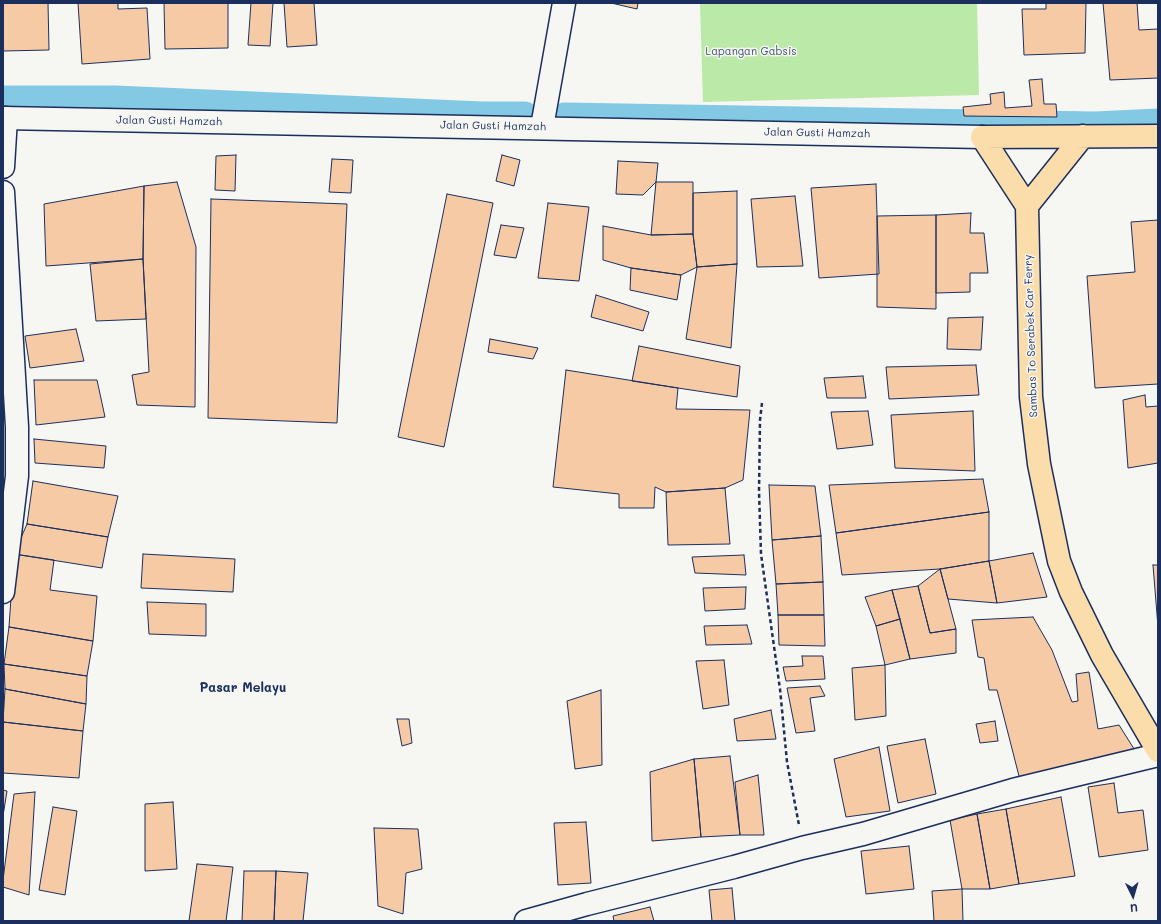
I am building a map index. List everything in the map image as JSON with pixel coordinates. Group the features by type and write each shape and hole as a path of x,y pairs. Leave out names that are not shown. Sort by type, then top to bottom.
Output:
{"highway":[{"path":"982,137 1027,206 1083,136"},
{"path":"982,137 1158,136"},
{"name":"Sambas To Serabek Car Ferry","path":"1027,206 1031,397 1039,464 1059,561 1071,592 1102,655 1158,751"}],"street":[{"path":"542,127 564,3"},
{"path":"3,167 4,118"},
{"name":"Jalan Gusti Hamzah","path":"4,118 542,127 982,137"},
{"path":"3,192 17,427 17,476 3,592"},
{"path":"526,921 802,848 863,834 1013,790 1158,755"}],"path":[{"path":"762,403 760,420 759,491 761,554 780,689 787,762 795,797 802,848"}],"green space":[{"name":"Lapangan Gabsis","path":"700,3 977,3 979,95 703,102"}],"building":[{"path":"3,3 48,3 49,50 3,51"},
{"path":"78,3 118,3 118,9 147,8 150,59 82,64"},
{"path":"164,3 228,3 228,48 165,49"},
{"path":"251,3 273,3 270,46 248,45"},
{"path":"284,3 314,3 317,45 287,47"},
{"path":"611,3 638,3 637,9"},
{"path":"1046,3 1086,3 1085,53 1024,55 1022,9 1046,9"},
{"path":"1103,3 1137,3 1139,30 1158,29 1158,78 1110,80"},
{"path":"1042,79 1044,104 1056,104 1057,117 964,116 963,107 991,104 990,94 1004,92 1005,108 1032,106 1029,80"},
{"path":"236,155 235,191 215,190 216,156"},
{"path":"502,155 520,160 514,186 496,181"},
{"path":"332,159 353,160 351,193 329,192"},
{"path":"618,161 658,163 656,182 643,195 616,194"},
{"path":"177,182 196,247 195,407 137,405 132,375 149,372 143,259 144,186"},
{"path":"656,182 693,182 693,234 651,235"},
{"path":"876,184 879,274 819,278 811,188"},
{"path":"144,186 143,259 46,266 44,204"},
{"path":"737,191 737,264 697,267 693,234 693,193"},
{"path":"447,194 493,203 444,447 398,437"},
{"path":"795,196 803,266 757,267 751,199"},
{"path":"211,199 347,204 337,423 208,418"},
{"path":"548,203 589,207 579,281 538,278"},
{"path":"971,213 970,233 984,233 988,273 970,273 970,292 936,293 936,215"},
{"path":"936,215 936,309 877,307 877,216"},
{"path":"1158,220 1158,384 1095,388 1087,276 1135,272 1131,222"},
{"path":"501,225 524,228 516,258 494,255"},
{"path":"603,226 651,235 693,234 697,267 681,275 631,268 603,260"},
{"path":"143,259 146,319 96,321 90,264"},
{"path":"737,264 731,348 686,339 697,267"},
{"path":"631,268 681,275 677,300 630,290"},
{"path":"596,295 649,312 643,331 591,317"},
{"path":"983,317 981,350 947,349 948,318"},
{"path":"76,329 84,361 30,368 25,336"},
{"path":"490,339 538,348 533,359 488,352"},
{"path":"639,346 740,366 737,397 632,381"},
{"path":"976,365 979,395 889,399 886,367"},
{"path":"566,370 678,388 676,409 750,410 743,480 725,488 666,492 655,487 654,508 619,508 619,494 553,487"},
{"path":"863,376 866,398 827,398 824,378"},
{"path":"34,380 97,380 105,417 36,425"},
{"path":"1145,395 1146,407 1158,406 1158,463 1128,468 1123,400"},
{"path":"868,411 873,445 837,449 831,412"},
{"path":"973,411 975,471 895,468 891,415"},
{"path":"34,439 106,446 104,468 35,463"},
{"path":"983,479 989,512 836,533 829,485"},
{"path":"33,481 118,496 108,537 27,524"},
{"path":"769,485 815,486 821,536 772,540"},
{"path":"725,488 730,544 668,545 666,492"},
{"path":"989,512 989,561 940,569 842,575 836,533"},
{"path":"27,524 108,537 102,568 14,554"},
{"path":"821,536 823,582 776,584 772,540"},
{"path":"1033,553 1047,597 997,603 989,561"},
{"path":"14,554 54,560 50,590 97,596 93,641 9,627"},
{"path":"143,554 235,559 233,592 141,588"},
{"path":"744,555 746,575 695,573 692,557"},
{"path":"989,561 997,603 948,599 940,569"},
{"path":"1153,565 1158,565 1158,627"},
{"path":"940,569 956,629 930,633 918,586"},
{"path":"823,582 824,615 778,615 776,584"},
{"path":"918,586 930,633 956,629 956,653 910,659 892,590"},
{"path":"746,587 745,609 705,611 703,588"},
{"path":"892,590 900,619 876,626 865,597"},
{"path":"147,602 206,604 206,636 149,634"},
{"path":"778,615 824,615 825,646 779,645"},
{"path":"1033,617 1052,650 1072,702 1078,701 1076,674 1089,672 1098,729 1119,725 1136,752 1020,780 997,690 989,690 984,658 978,657 972,620"},
{"path":"900,619 910,659 885,665 876,626"},
{"path":"747,625 752,644 706,645 704,626"},
{"path":"9,627 93,641 87,676 4,664"},
{"path":"802,656 823,656 825,679 786,681 783,667 803,666"},
{"path":"724,660 729,705 703,709 696,661"},
{"path":"4,664 87,676 86,704 5,689"},
{"path":"885,665 886,716 855,720 852,668"},
{"path":"820,686 825,696 810,698 815,731 796,733 787,688"},
{"path":"5,689 86,704 83,731 3,722"},
{"path":"601,690 602,765 575,769 567,701"},
{"path":"771,710 776,739 737,741 734,719"},
{"path":"397,719 409,719 412,743 402,746"},
{"path":"995,721 998,741 980,743 976,724"},
{"path":"3,722 83,731 79,778 3,773"},
{"path":"925,739 936,794 898,803 887,746"},
{"path":"879,747 890,811 846,817 834,759"},
{"path":"730,756 740,835 701,837 694,759"},
{"path":"694,759 701,837 652,841 650,772"},
{"path":"758,775 764,835 740,835 735,782"},
{"path":"1114,783 1118,813 1143,810 1148,850 1099,857 1088,787"},
{"path":"3,790 7,791 3,816"},
{"path":"35,792 29,895 3,887 3,880 14,794"},
{"path":"1061,797 1075,876 1019,884 1006,809"},
{"path":"173,802 177,869 145,871 145,804"},
{"path":"53,807 77,811 65,895 39,890"},
{"path":"1006,809 1019,884 990,889 977,814"},
{"path":"977,814 990,889 962,889 950,820"},
{"path":"586,822 591,883 558,885 554,823"},
{"path":"374,828 418,829 422,869 406,873 403,914 378,906"},
{"path":"909,846 914,889 866,894 861,851"},
{"path":"197,864 233,867 226,921 189,921"},
{"path":"244,871 276,871 274,921 242,921"},
{"path":"276,871 308,873 303,921 274,921"},
{"path":"732,888 735,921 712,921 709,890"},
{"path":"962,889 963,921 934,921 932,891"},
{"path":"650,907 654,921 614,921 613,916"}],"waterway":[{"path":"3,98 115,98 482,114 525,114"},
{"path":"564,115 1095,124 1158,121"}],"district":[{"name":"Pasar Melayu","path":"243,688"}]}
